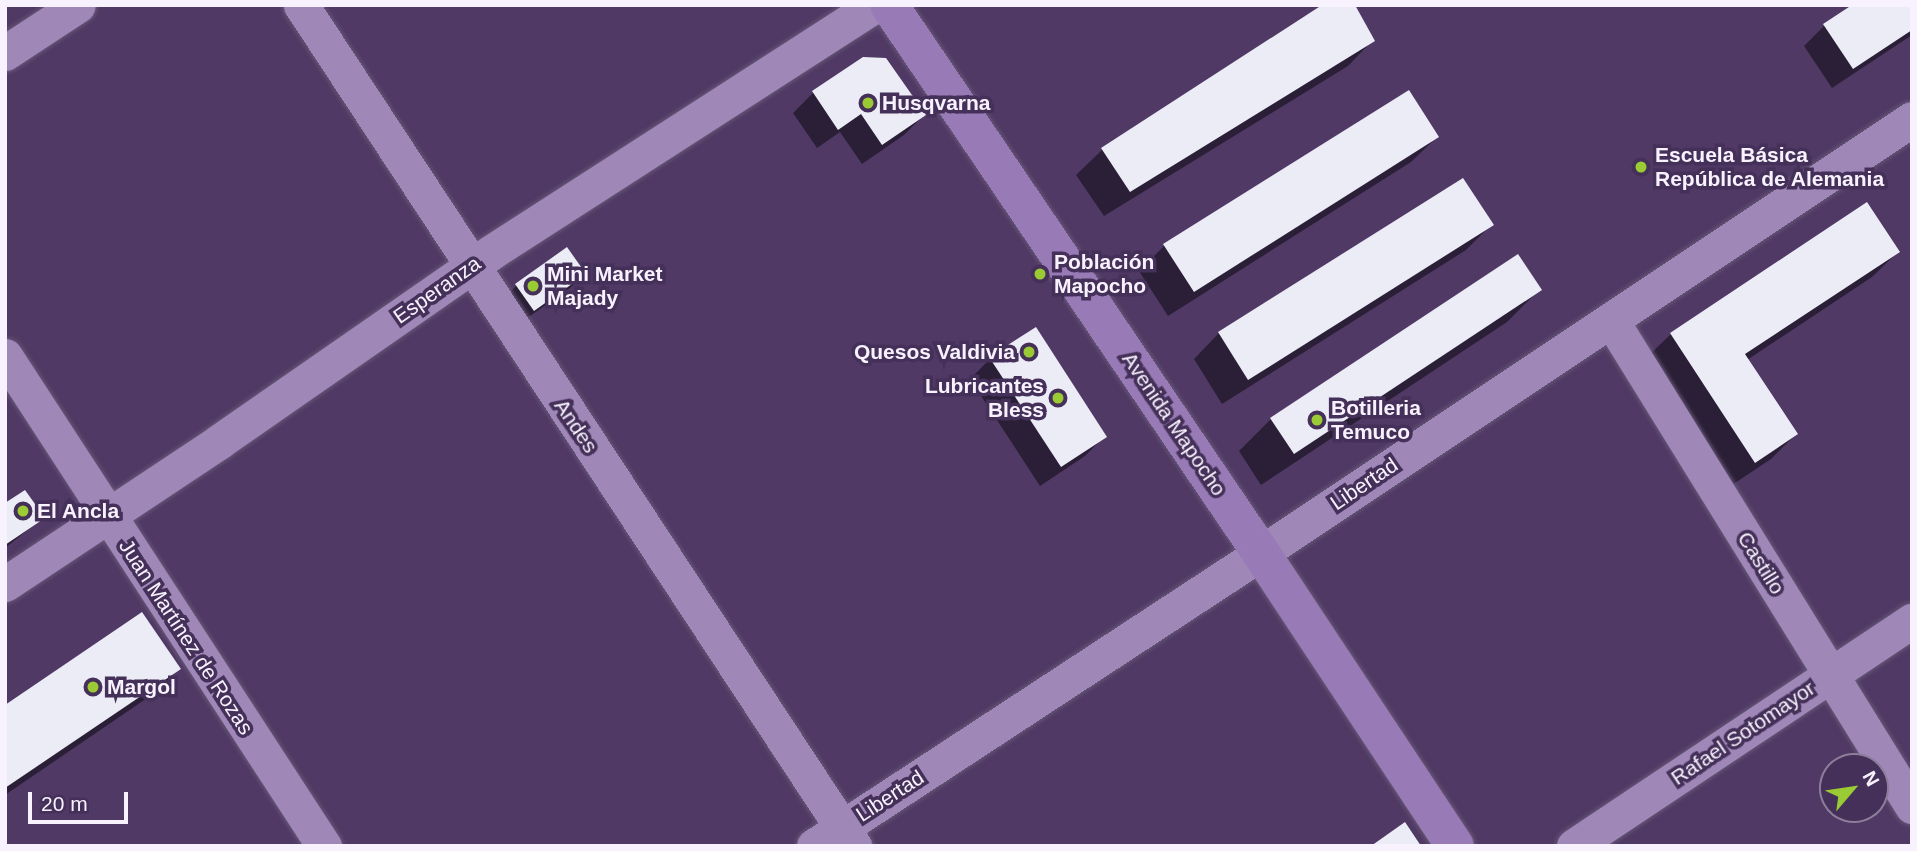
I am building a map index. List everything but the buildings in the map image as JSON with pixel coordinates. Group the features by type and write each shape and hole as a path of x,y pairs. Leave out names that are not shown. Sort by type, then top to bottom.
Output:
{"main road":[{"name":"Avenida Mapocho","path":"889,5 1261,553 1455,846"}],"street":[{"path":"5,53 78,5"},
{"name":"Andes","path":"301,5 837,840"},
{"name":"Esperanza","path":"5,584 470,267 875,5"},
{"name":"Libertad","path":"837,840 1912,118"},
{"name":"Castillo","path":"1611,320 1912,806"},
{"name":"Juan Martínez de Rozas","path":"5,356 324,846"},
{"name":"Rafael Sotomayor","path":"1574,846 1912,621"}],"place":[{"name":"Husqvarna","path":"868,103"},
{"name":"Escuela Básica República de Alemania","path":"1641,167"},
{"name":"Población Mapocho","path":"1040,274"},
{"name":"Mini Market Majady","path":"533,286"},
{"name":"Quesos Valdivia","path":"1029,352"},
{"name":"Lubricantes Bless","path":"1058,398"},
{"name":"Botilleria Temuco","path":"1317,420"},
{"name":"El Ancla","path":"23,511"},
{"name":"Margol","path":"93,687"}]}
